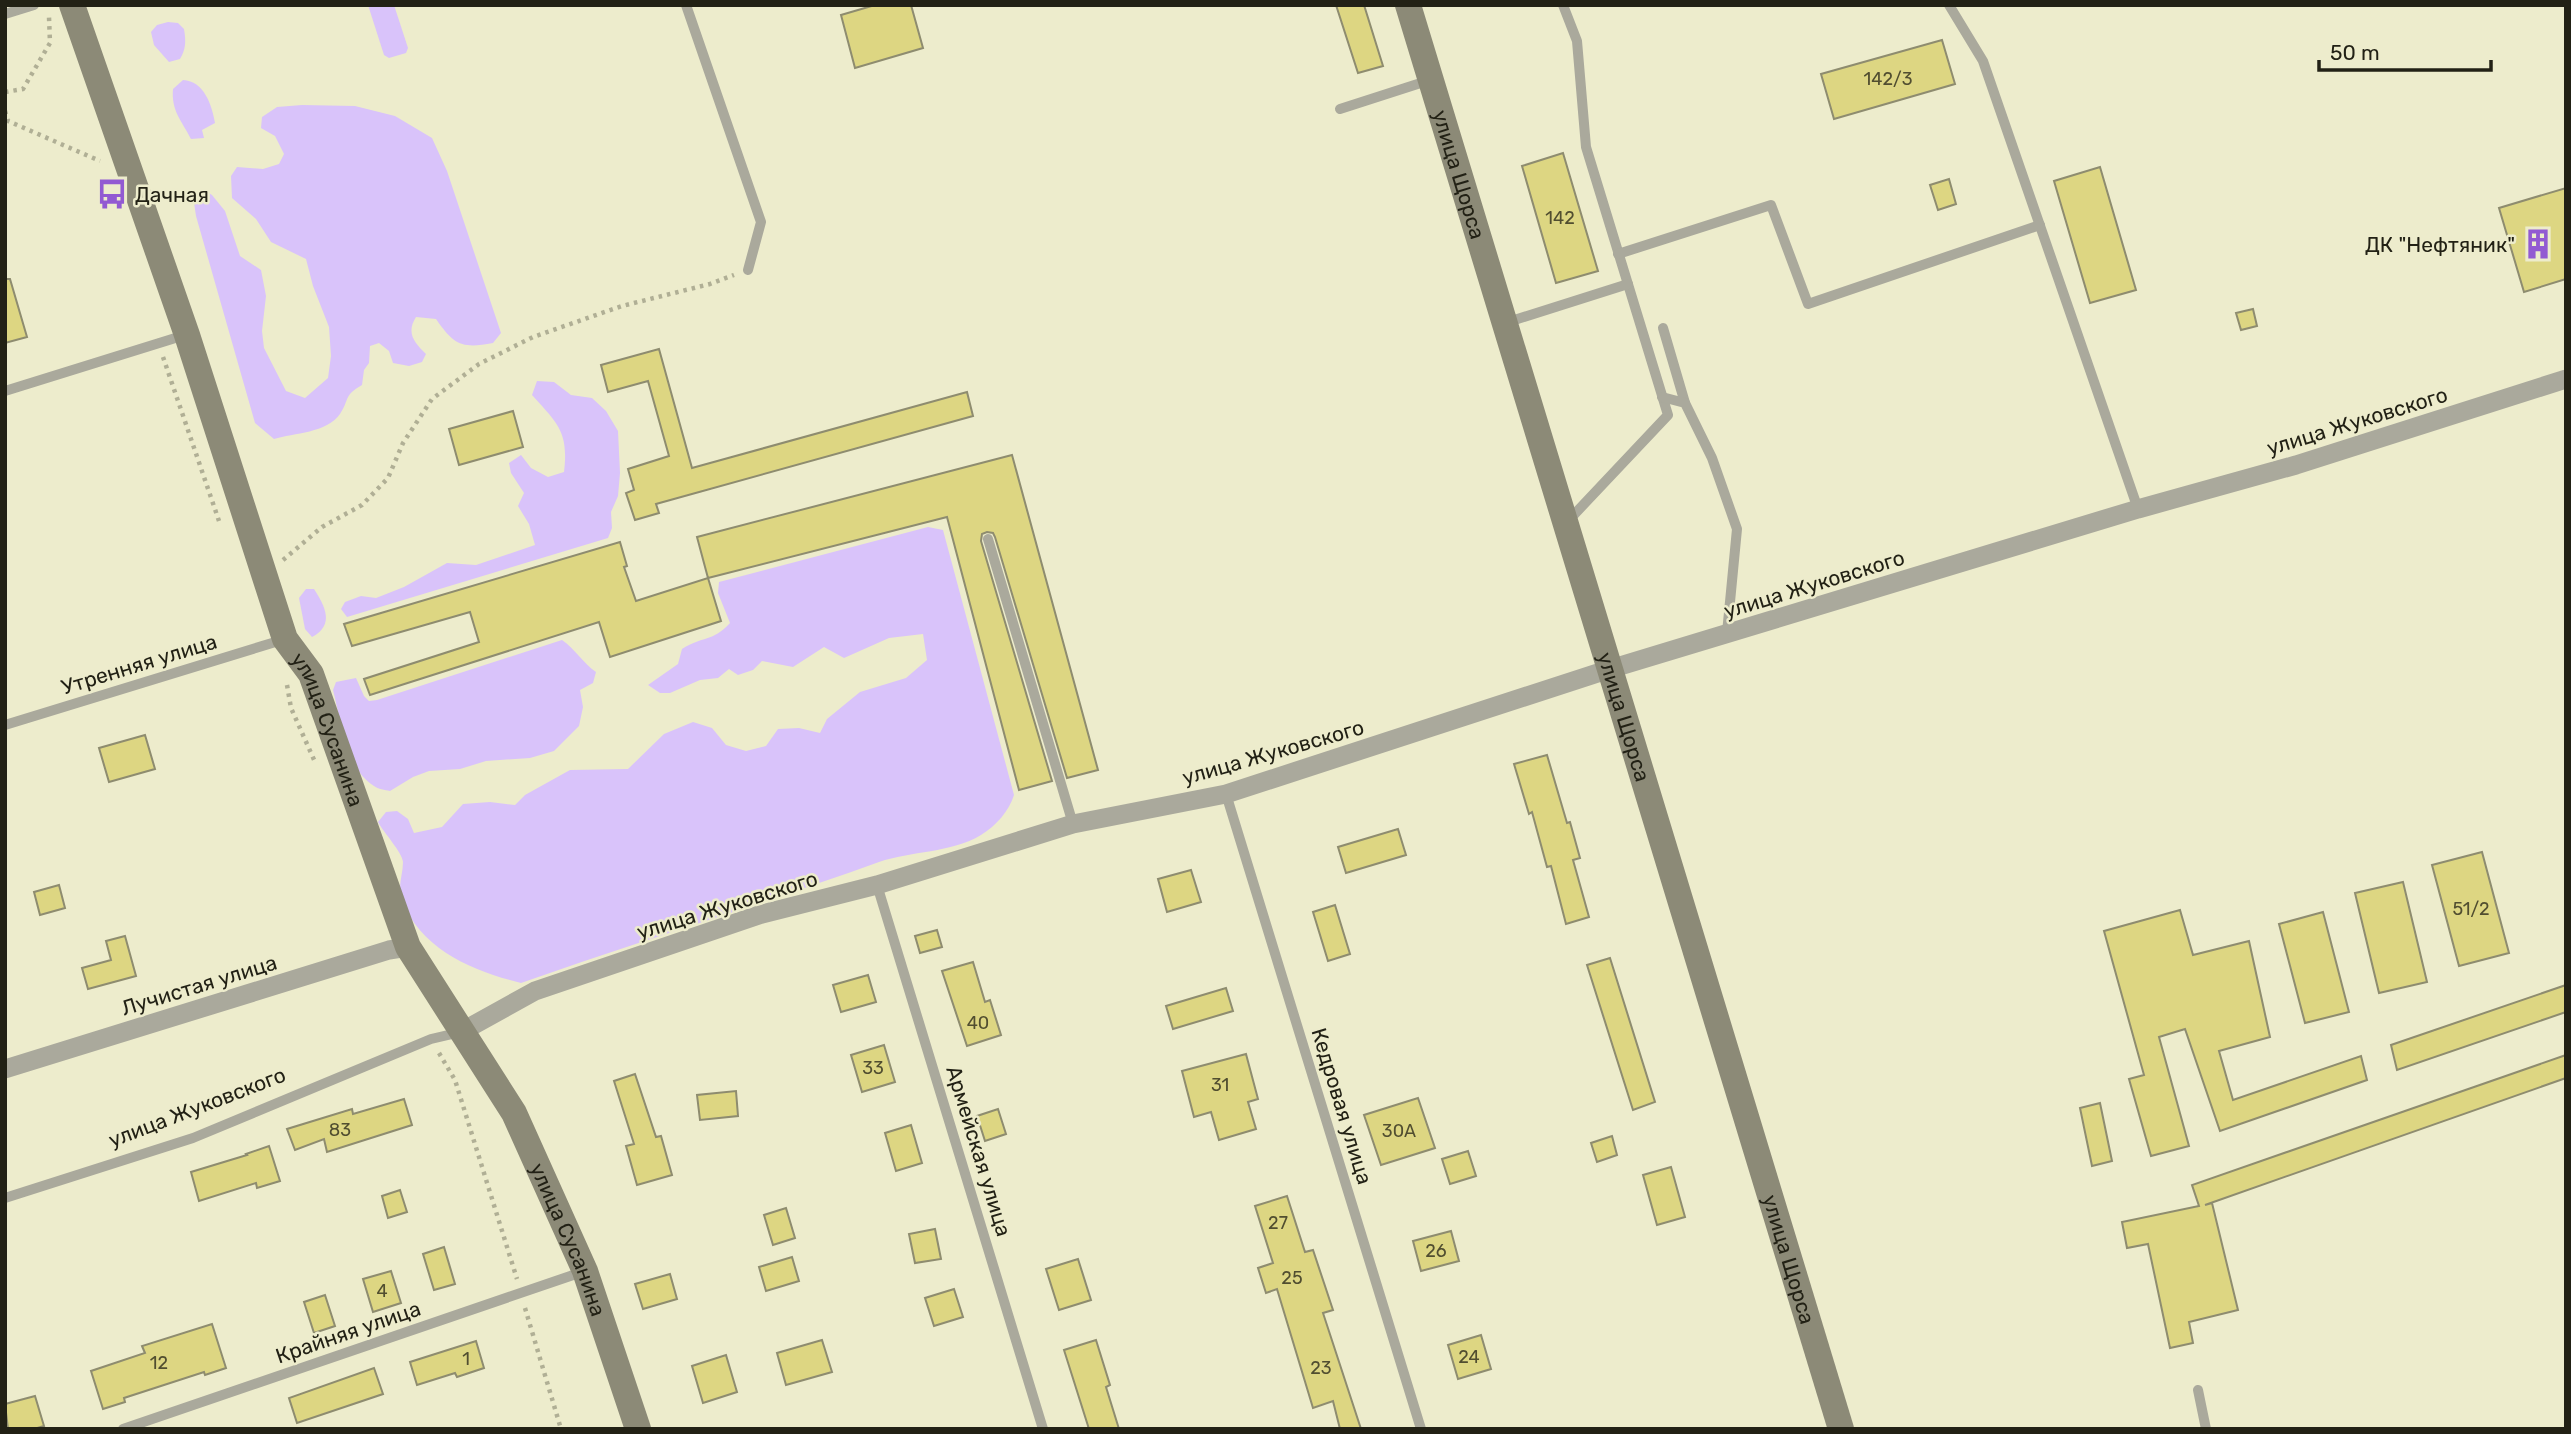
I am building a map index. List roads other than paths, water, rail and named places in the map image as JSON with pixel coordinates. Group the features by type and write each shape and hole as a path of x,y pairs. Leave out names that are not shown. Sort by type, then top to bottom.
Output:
{"street":[{"name":"улица Сусанина","path":"72,5 187,335 285,639 311,674 408,947 514,1112 585,1271 638,1429"},
{"name":"улица Щорса","path":"1408,5 1841,1429"},
{"name":"улица Жуковского","path":"461,1032 535,991 762,914 877,885 1073,824 1226,794 1609,669 2296,464 2566,379"},
{"name":"Лучистая улица","path":"5,1069 376,954 408,947"}],"lane":[{"path":"5,14 33,5"},
{"path":"686,5 761,222 748,270"},
{"path":"1563,5 1577,41 1586,147 1668,415 1566,524"},
{"path":"1950,5 1983,61 2138,509"},
{"path":"1340,109 1430,80"},
{"path":"1618,254 1771,205 1808,304 2039,225"},
{"path":"1504,323 1628,284"},
{"path":"1663,328 1685,403 1712,458 1737,529 1727,634"},
{"path":"5,391 187,335"},
{"path":"1662,397 1685,403"},
{"path":"988,539 1073,824"},
{"name":"Утренняя улица","path":"5,725 285,639"},
{"name":"Кедровая улица","path":"1226,794 1421,1429"},
{"name":"Армейская улица","path":"877,885 1043,1429"},
{"name":"улица Жуковского","path":"5,1198 193,1138 431,1039 461,1032"},
{"name":"Крайняя улица","path":"123,1429 585,1271"},
{"path":"2198,1390 2206,1429"}],"place":[{"name":"Дачная","path":"112,194"},
{"name":"ДК \"Нефтяник\"","path":"2538,244"}]}
